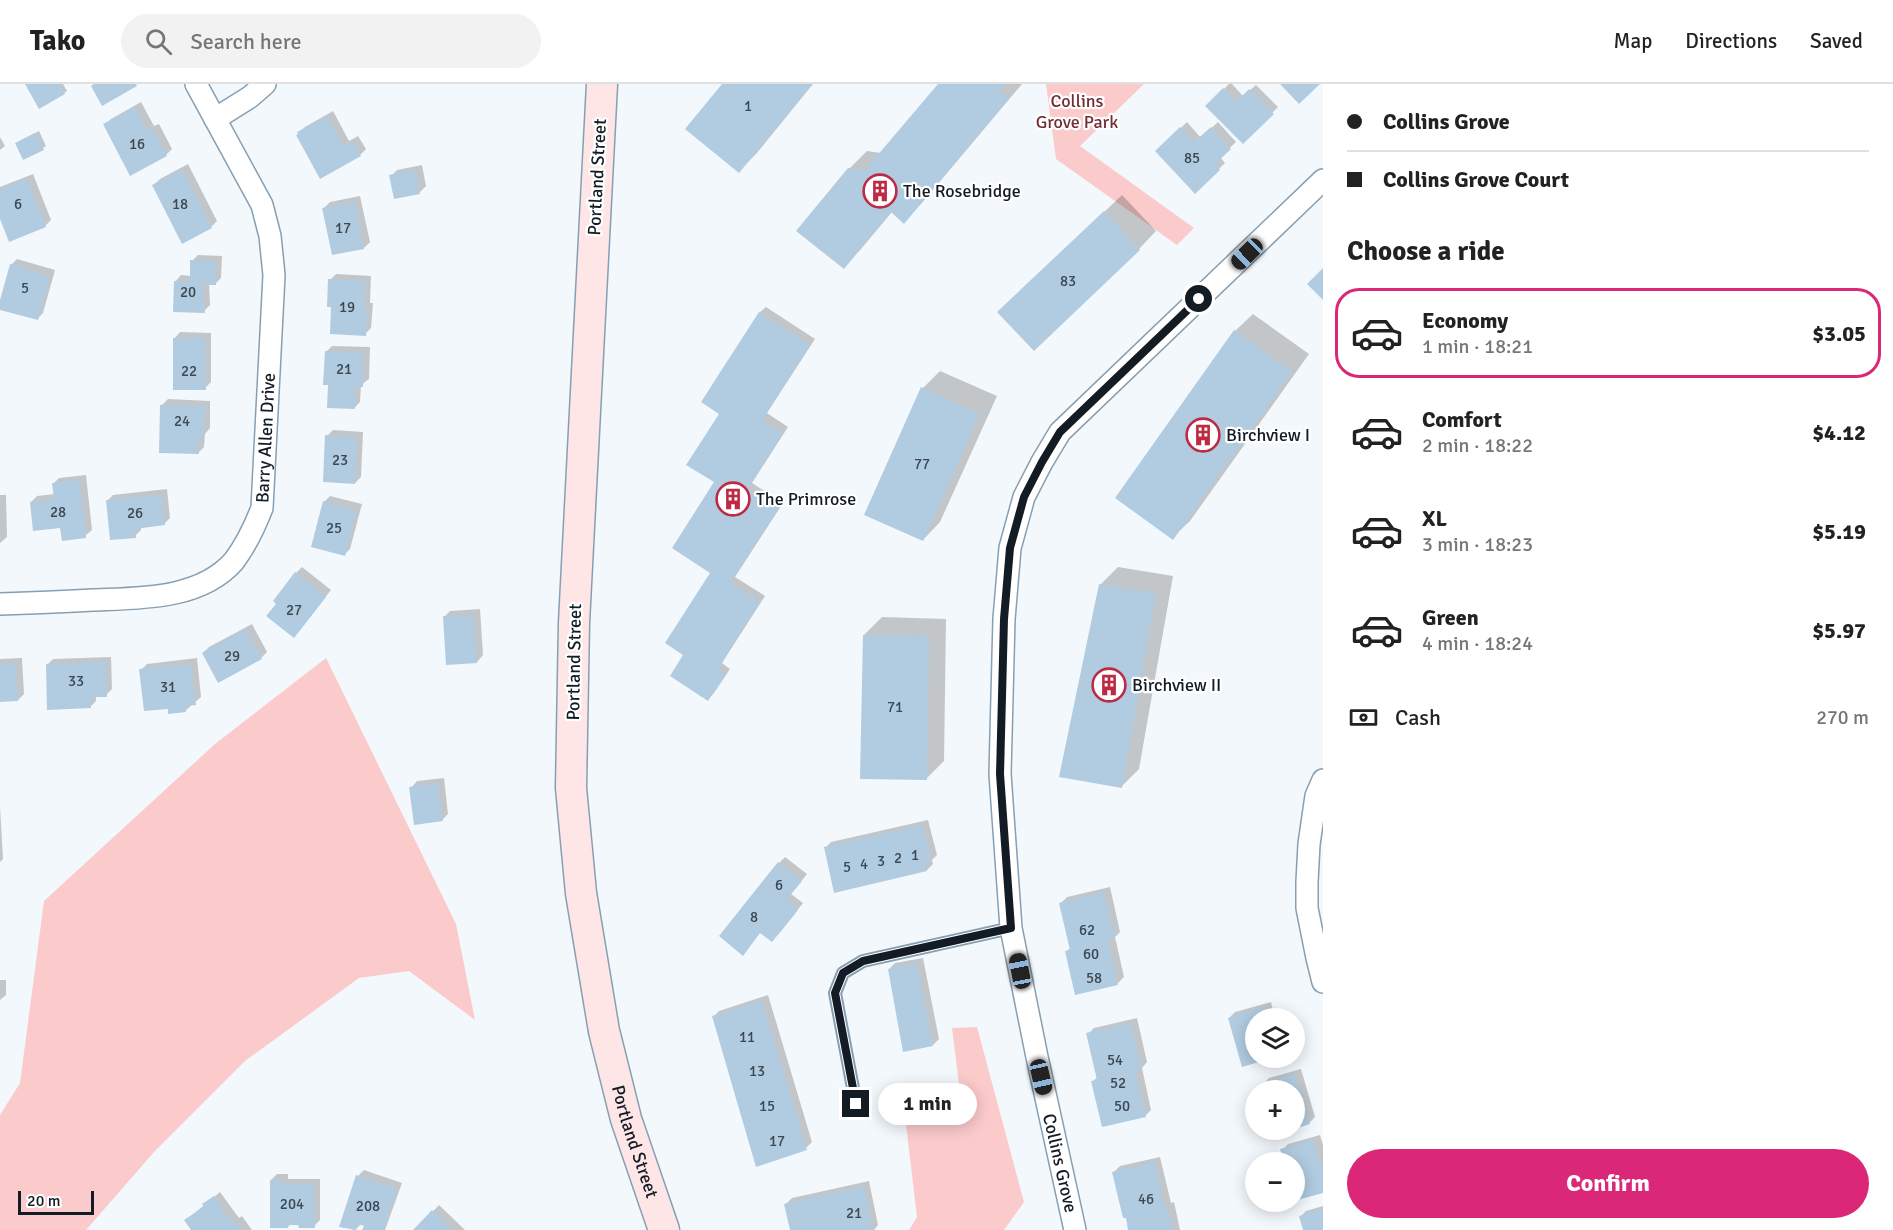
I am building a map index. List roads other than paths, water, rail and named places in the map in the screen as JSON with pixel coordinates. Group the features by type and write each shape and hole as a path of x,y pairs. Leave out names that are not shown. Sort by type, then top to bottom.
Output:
{"main road":[{"name":"Portland Street","path":"602,84 574,623 571,788 581,893 604,1031 626,1119 664,1230"}],"street":[{"name":"Barry Allen Drive","path":"0,604 151,597 182,591 202,583 233,561 255,527 262,508 274,275 270,236 262,205 196,84"},
{"path":"215,119 250,97 265,84"},
{"name":"Collins Grove","path":"1075,1230 1011,928 1000,774 1004,619 1010,548 1024,497 1060,432 1323,180"},
{"path":"1323,780 1316,796 1309,844 1307,908 1323,982"}],"lane":[{"path":"856,1104 835,993 843,973 863,961 1011,928"}],"place":[{"name":"The Rosebridge","path":"880,191"},
{"name":"Birchview I","path":"1203,435"},
{"name":"The Primrose","path":"733,499"},
{"name":"Birchview II","path":"1109,685"}],"park label":[{"name":"Collins Grove Park","path":"1077,111"}]}
